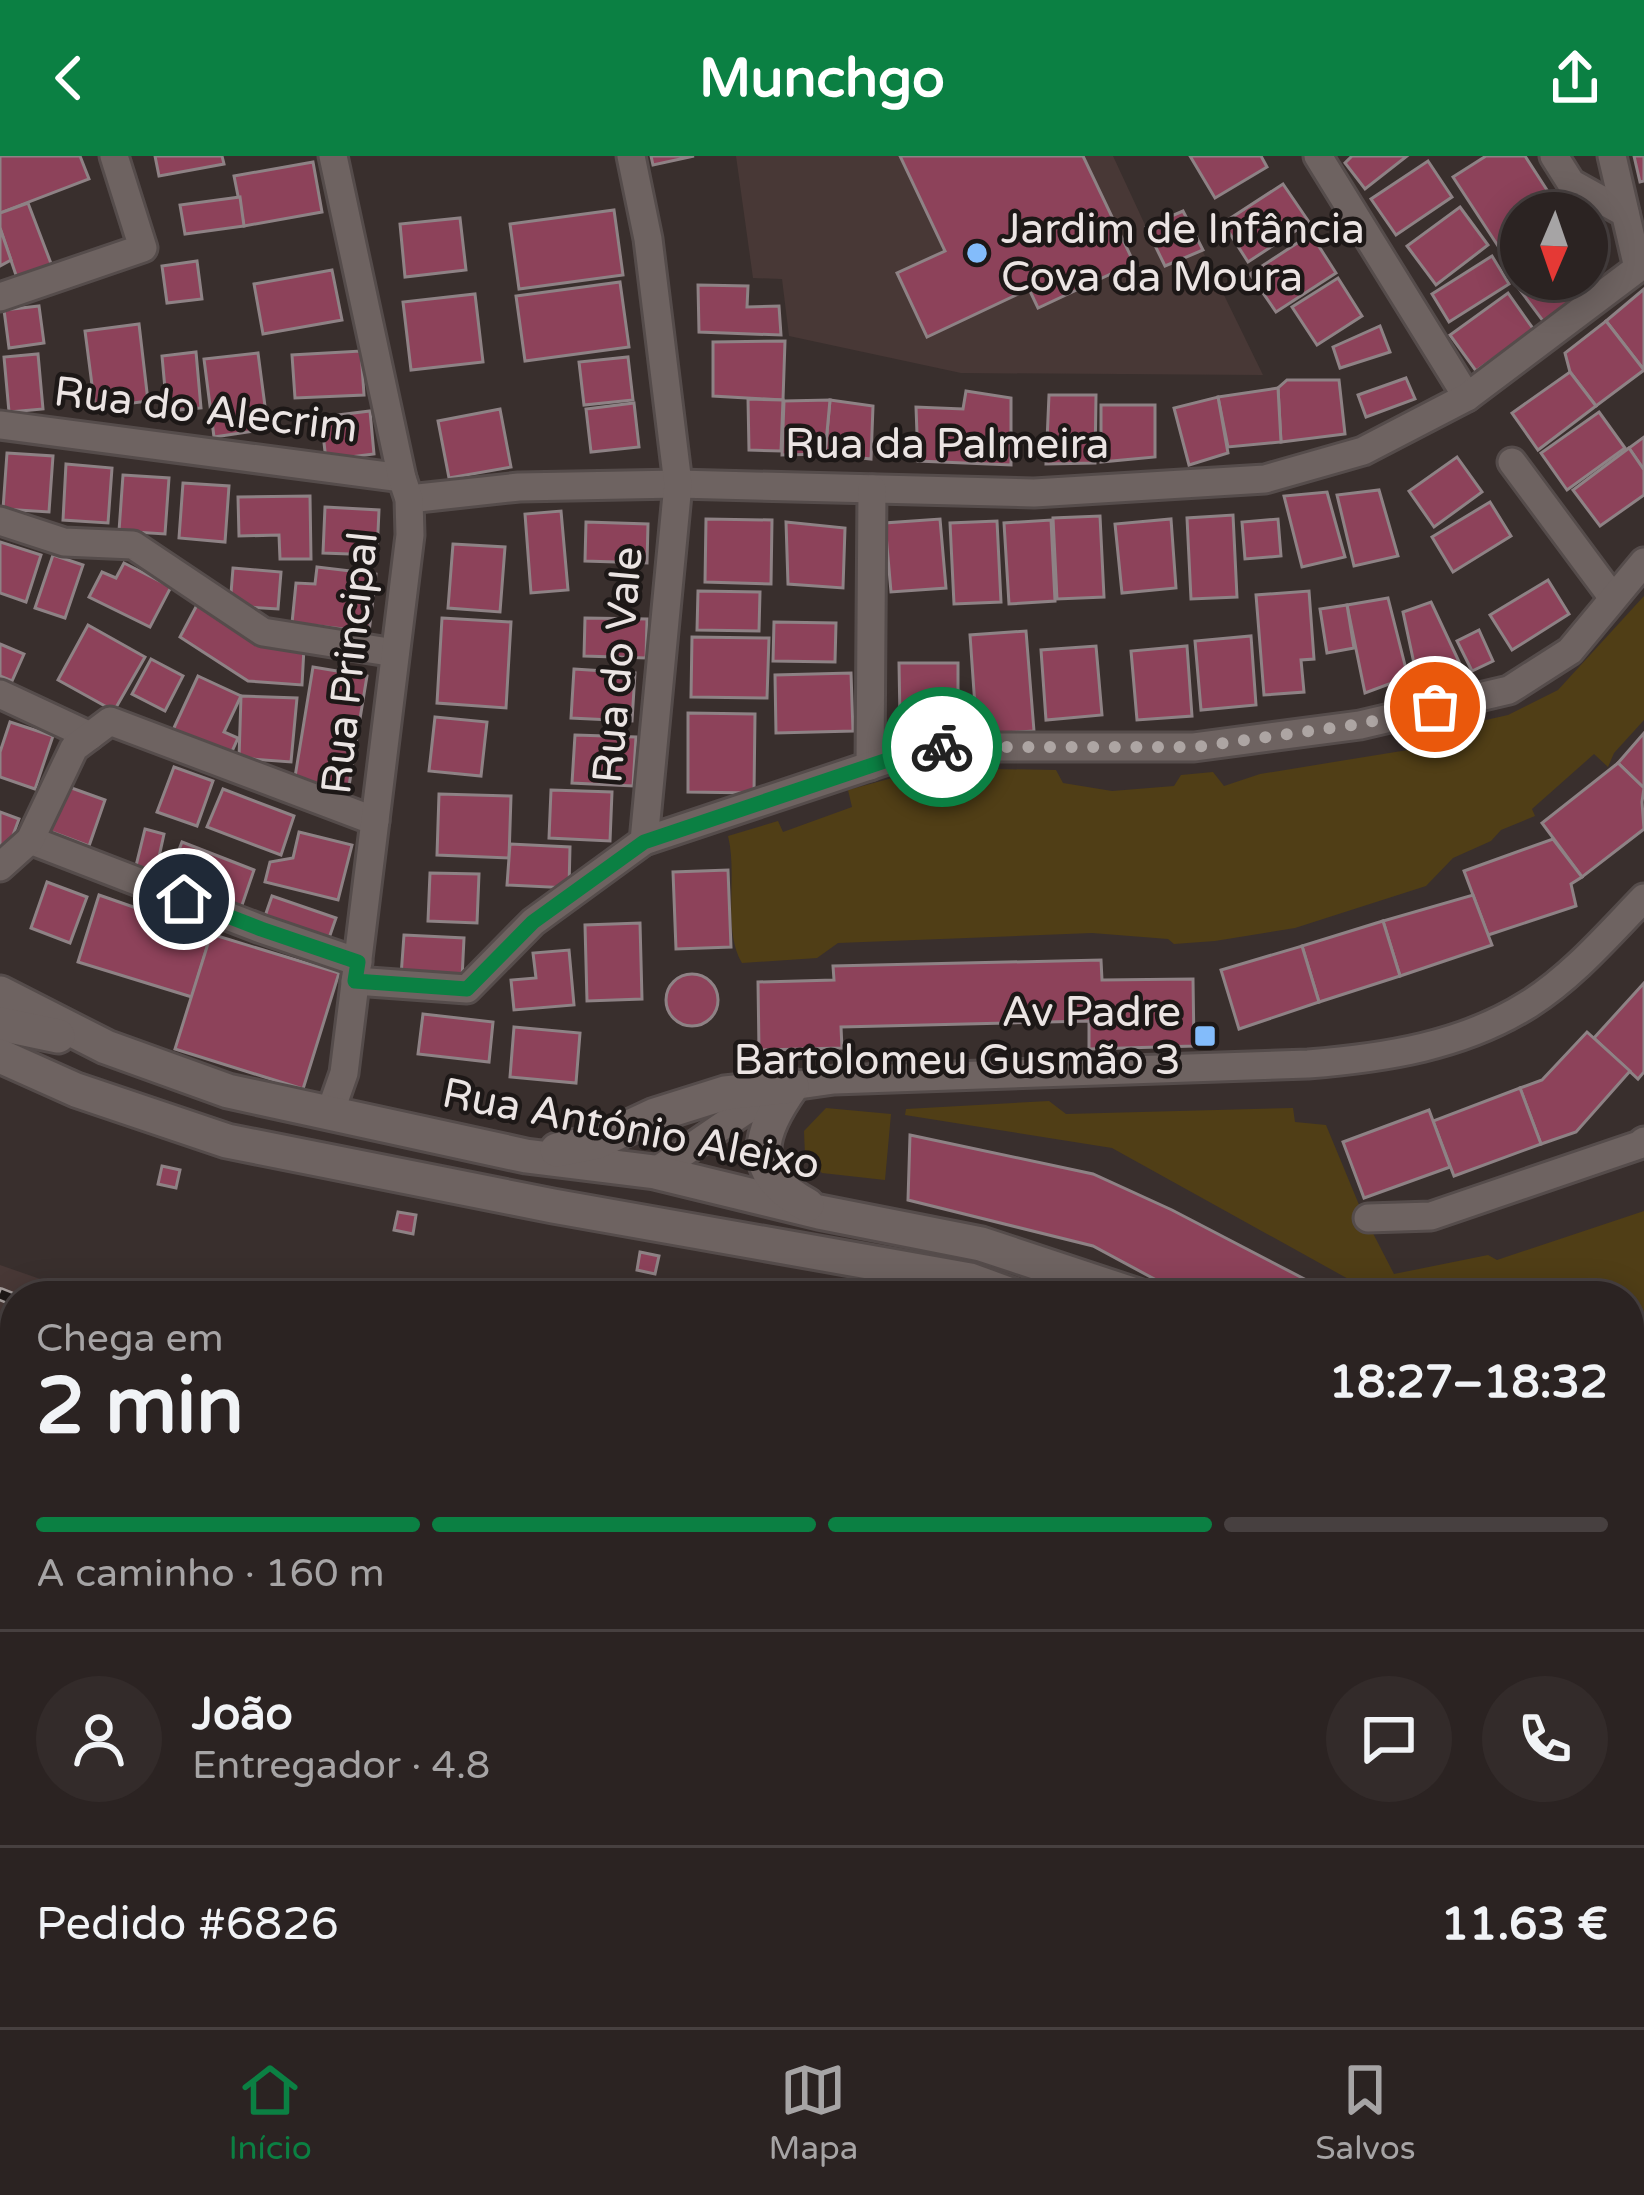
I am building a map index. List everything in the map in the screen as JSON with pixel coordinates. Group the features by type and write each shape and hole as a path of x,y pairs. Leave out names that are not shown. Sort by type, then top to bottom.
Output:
{"street":[{"path":"0,297 143,248 114,156"},
{"name":"Rua Principal","path":"331,1113 344,1073 410,535 406,489 333,156"},
{"name":"Rua do Vale","path":"30,840 356,971 467,989 533,922 644,842 678,484 648,239 631,156"},
{"path":"1318,156 1467,398"},
{"path":"1554,156 1571,183 1625,212"},
{"path":"1612,156 1625,212"},
{"name":"Rua da Palmeira","path":"406,489 678,484 1034,493 1264,479 1363,451 1467,398 1637,268 1625,212"},
{"name":"Rua do Alecrim","path":"0,424 406,489"},
{"path":"1512,462 1613,598"},
{"path":"869,766 872,489"},
{"path":"0,521 64,542 134,545 263,632 395,653"},
{"path":"644,842 926,747 1195,747 1360,724 1509,690 1570,651 1644,562"},
{"path":"0,694 90,736"},
{"path":"0,867 30,840 74,748 110,721 375,820"},
{"path":"526,1156 597,1142 655,1114 725,1093 834,1080 1308,1064 1377,1059 1418,1050 1529,1004 1580,964 1644,898"},
{"path":"0,993 106,1047"},
{"path":"0,1024 106,1047"},
{"name":"Rua António Aleixo","path":"106,1047 228,1091 526,1156 655,1172 819,1212 981,1244 1093,1281"},
{"path":"0,1056 76,1090"},
{"path":"0,1083 76,1090"},
{"path":"553,1206 602,1196 655,1172 742,1112 792,1086"},
{"path":"792,1086 764,1132 765,1159 776,1182 819,1212"},
{"name":"Rua António Aleixo","path":"76,1090 227,1141 553,1206 973,1281"},
{"path":"1368,1218 1431,1216 1644,1141"}],"shaded area":[{"name":"Jardim de Infância Cova da Moura","path":"736,156 1113,156 1146,227 1183,211 1263,375 961,373 789,336 782,279 753,278"},
{"path":"1644,596 1644,720 1614,753 1608,767 1594,754 1532,809 1535,816 1453,858 1426,886 1295,928 1215,941 1174,944 1168,939 1092,933 838,943 817,958 742,963 736,950 728,836 778,821 783,832 852,807 848,790 929,768 1056,770 1063,783 1112,791 1174,786 1181,775 1213,772 1224,786 1260,774 1457,742 1455,727 1508,715 1558,690"},
{"path":"1049,1101 1066,1114 1293,1108 1295,1122 1326,1125 1394,1274 1488,1255 1497,1260 1644,1211 1644,1281 1352,1281 1112,1148 905,1115 906,1109"},
{"path":"826,1108 891,1114 885,1180 822,1173 805,1156 804,1131"},
{"path":"0,1265 46,1281 0,1281"}],"building":[{"path":"0,156 80,156 89,179 0,213"},
{"path":"155,156 222,156 224,164 159,176"},
{"path":"651,156 694,156 653,165"},
{"path":"900,156 1083,156 1134,263 1038,308 1029,289 927,337 897,273 945,251"},
{"path":"1190,156 1261,156 1267,167 1215,198"},
{"path":"1352,156 1407,156 1365,189 1345,163"},
{"path":"1486,156 1525,156 1548,192 1500,192 1498,246 1453,177"},
{"path":"1634,156 1644,156 1644,181 1640,182"},
{"path":"1428,161 1452,197 1396,235 1371,199"},
{"path":"313,162 322,212 244,226 234,176"},
{"path":"1283,184 1309,222 1248,262 1223,223"},
{"path":"240,197 244,226 185,234 180,205"},
{"path":"28,203 52,266 17,278 0,228 0,213"},
{"path":"1460,207 1488,245 1436,285 1407,246"},
{"path":"614,210 623,275 519,289 510,224"},
{"path":"1183,211 1203,250 1165,266 1146,227"},
{"path":"460,218 466,270 405,277 400,224"},
{"path":"0,228 11,260 0,266"},
{"path":"1311,234 1336,273 1276,312 1250,274"},
{"path":"1492,256 1500,269 1500,290 1449,322 1432,294"},
{"path":"197,261 202,299 167,303 162,266"},
{"path":"332,270 342,320 263,334 254,284"},
{"path":"1338,278 1362,316 1317,345 1292,307"},
{"path":"620,282 629,347 525,361 516,296"},
{"path":"698,285 748,286 747,307 779,306 781,335 699,332"},
{"path":"1644,289 1644,370 1606,321"},
{"path":"475,294 483,362 411,370 403,302"},
{"path":"1500,299 1513,300 1534,330 1476,371 1450,335"},
{"path":"1527,300 1579,300 1546,325"},
{"path":"39,306 44,343 9,348 4,310"},
{"path":"1606,321 1644,370 1596,406 1570,372 1565,353"},
{"path":"139,324 148,401 95,408 85,331"},
{"path":"1380,326 1390,352 1340,368 1333,347"},
{"path":"785,341 783,400 713,396 713,342"},
{"path":"361,351 364,395 295,398 292,355"},
{"path":"196,352 201,408 167,411 162,356"},
{"path":"258,353 268,429 214,437 204,359"},
{"path":"38,354 43,409 9,412 4,357"},
{"path":"628,357 633,400 584,405 579,362"},
{"path":"1570,372 1596,406 1538,450 1512,413"},
{"path":"1406,378 1415,399 1366,417 1358,395"},
{"path":"1287,380 1339,380 1345,434 1281,442 1278,388"},
{"path":"1278,388 1281,442 1228,447 1218,397"},
{"path":"966,391 1011,398 1011,465 918,461 916,407 963,409"},
{"path":"1049,395 1096,395 1095,463 1046,464"},
{"path":"1218,397 1228,453 1189,465 1174,408"},
{"path":"748,399 783,400 781,451 749,450"},
{"path":"830,400 873,406 871,459 825,454"},
{"path":"830,400 825,454 782,455 784,401"},
{"path":"634,403 639,447 591,452 586,409"},
{"path":"1101,405 1155,405 1155,457 1101,462"},
{"path":"500,409 511,467 449,478 438,421"},
{"path":"370,411 374,454 326,460 321,417"},
{"path":"1599,412 1625,448 1567,490 1541,453"},
{"path":"1644,437 1644,470 1629,448"},
{"path":"1629,448 1644,470 1644,495 1600,526 1573,490"},
{"path":"7,453 53,456 49,512 3,509"},
{"path":"1457,457 1482,492 1434,527 1409,491"},
{"path":"66,464 112,468 108,523 63,520"},
{"path":"123,475 169,478 165,534 119,531"},
{"path":"183,483 229,486 225,542 179,538"},
{"path":"1379,490 1398,556 1354,566 1337,495"},
{"path":"1327,492 1345,557 1302,567 1284,496"},
{"path":"310,496 311,559 280,559 279,535 239,536 238,497"},
{"path":"1490,502 1511,536 1453,572 1432,537"},
{"path":"325,507 379,510 377,555 323,553"},
{"path":"561,511 568,590 531,593 525,514"},
{"path":"1233,515 1237,597 1191,599 1187,518"},
{"path":"1100,516 1104,597 1057,599 1053,518"},
{"path":"706,519 772,520 771,584 705,582"},
{"path":"940,519 946,588 891,592 885,523"},
{"path":"1171,519 1176,588 1122,593 1115,524"},
{"path":"1278,519 1281,556 1245,559 1242,522"},
{"path":"1051,520 1055,601 1009,604 1004,523"},
{"path":"997,521 1001,602 954,604 950,523"},
{"path":"586,522 648,524 647,563 585,561"},
{"path":"786,522 845,528 843,588 788,584"},
{"path":"0,542 41,555 26,602 0,593"},
{"path":"453,544 505,547 500,612 448,608"},
{"path":"53,555 83,565 65,618 35,608"},
{"path":"124,563 171,587 150,627 89,597 102,572 116,578"},
{"path":"317,567 376,574 369,632 292,623 296,583 315,584"},
{"path":"233,568 281,572 278,609 230,606"},
{"path":"1548,580 1569,614 1512,650 1490,615"},
{"path":"698,591 760,592 759,631 697,630"},
{"path":"1309,591 1314,659 1301,660 1304,692 1264,695 1256,595"},
{"path":"1388,598 1408,677 1365,693 1347,605"},
{"path":"1431,602 1461,666 1418,682 1403,612"},
{"path":"197,605 257,645 304,648 302,685 248,681 180,637"},
{"path":"1347,605 1354,648 1327,653 1320,609"},
{"path":"442,618 511,622 506,708 437,703"},
{"path":"585,618 647,619 646,658 584,656"},
{"path":"774,622 836,623 835,662 773,661"},
{"path":"88,625 145,657 114,711 58,680"},
{"path":"1479,630 1493,661 1472,671 1457,641"},
{"path":"1026,631 1034,731 977,735 970,635"},
{"path":"1251,636 1256,705 1201,710 1195,641"},
{"path":"692,637 769,638 767,698 691,697"},
{"path":"0,644 24,654 12,681 0,676"},
{"path":"1096,646 1102,715 1046,720 1041,650"},
{"path":"1187,646 1192,716 1137,720 1131,651"},
{"path":"151,659 183,676 165,711 132,694"},
{"path":"899,663 958,663 958,720 900,719"},
{"path":"313,667 367,676 348,792 294,783"},
{"path":"574,669 635,673 632,721 571,718"},
{"path":"851,673 853,731 776,733 775,675"},
{"path":"198,676 241,696 224,732 238,738 229,758 172,732"},
{"path":"241,696 297,698 291,762 239,758"},
{"path":"688,713 755,714 754,793 688,792"},
{"path":"435,717 487,722 481,776 429,771"},
{"path":"10,722 53,736 35,789 0,777 0,752"},
{"path":"1644,733 1644,788 1618,763"},
{"path":"575,735 636,737 633,786 572,783"},
{"path":"1618,763 1644,788 1644,829 1582,877 1542,823"},
{"path":"174,767 213,781 197,826 157,812"},
{"path":"66,786 105,800 89,846 49,831"},
{"path":"223,789 294,816 281,855 207,827"},
{"path":"551,790 612,792 610,841 549,838"},
{"path":"439,794 511,796 509,858 437,855"},
{"path":"0,812 19,819 3,862 0,860"},
{"path":"145,829 164,834 155,875 135,870"},
{"path":"299,832 352,845 338,900 265,882 270,862 293,858"},
{"path":"1553,839 1582,877 1571,884 1576,906 1488,935 1464,871"},
{"path":"182,842 254,870 241,908 167,881"},
{"path":"510,844 570,847 569,888 507,885"},
{"path":"728,870 731,947 676,949 673,872"},
{"path":"430,873 479,874 477,923 428,921"},
{"path":"47,882 87,897 70,943 31,928"},
{"path":"99,895 211,934 192,997 78,962"},
{"path":"1473,895 1492,945 1400,976 1383,921"},
{"path":"272,896 336,918 328,941 264,919"},
{"path":"1383,921 1400,976 1319,1002 1302,946"},
{"path":"640,923 642,999 587,1001 585,925"},
{"path":"211,934 339,973 303,1089 175,1049"},
{"path":"404,935 464,938 462,979 401,976"},
{"path":"1302,946 1319,1002 1239,1029 1221,970"},
{"path":"569,950 574,1005 514,1010 511,980 536,978 533,953"},
{"path":"1101,960 1102,980 1193,979 1194,1046 1089,1049 1089,1021 841,1027 842,1048 759,1050 758,982 834,980 833,966"},
{"path":"692,974 710,982 718,1000 710,1018 692,1026 674,1018 666,1000 674,982"},
{"path":"1644,983 1644,1072 1638,1079 1594,1038"},
{"path":"423,1014 493,1022 489,1062 418,1054"},
{"path":"514,1027 580,1033 576,1083 510,1077"},
{"path":"1587,1032 1630,1071 1576,1132 1541,1144 1520,1088 1542,1080"},
{"path":"1520,1088 1541,1144 1454,1176 1433,1121"},
{"path":"1429,1110 1450,1167 1364,1198 1343,1142"},
{"path":"910,1135 1093,1174 1308,1281 1158,1281 1093,1246 908,1200"},
{"path":"162,1166 180,1170 176,1188 158,1184"},
{"path":"398,1212 416,1215 413,1234 394,1230"},
{"path":"640,1252 659,1256 655,1274 637,1270"}],"way so far":[{"path":"942,747 1195,747 1360,724 1435,707"}],"place":[{"name":"Jardim de Infância Cova da Moura","path":"977,253"},
{"name":"Av Padre Bartolomeu Gusmão 3","path":"1205,1036"}],"route":[{"path":"184,899 358,962 355,981 467,989 533,922 644,842 926,747 942,747"}]}
